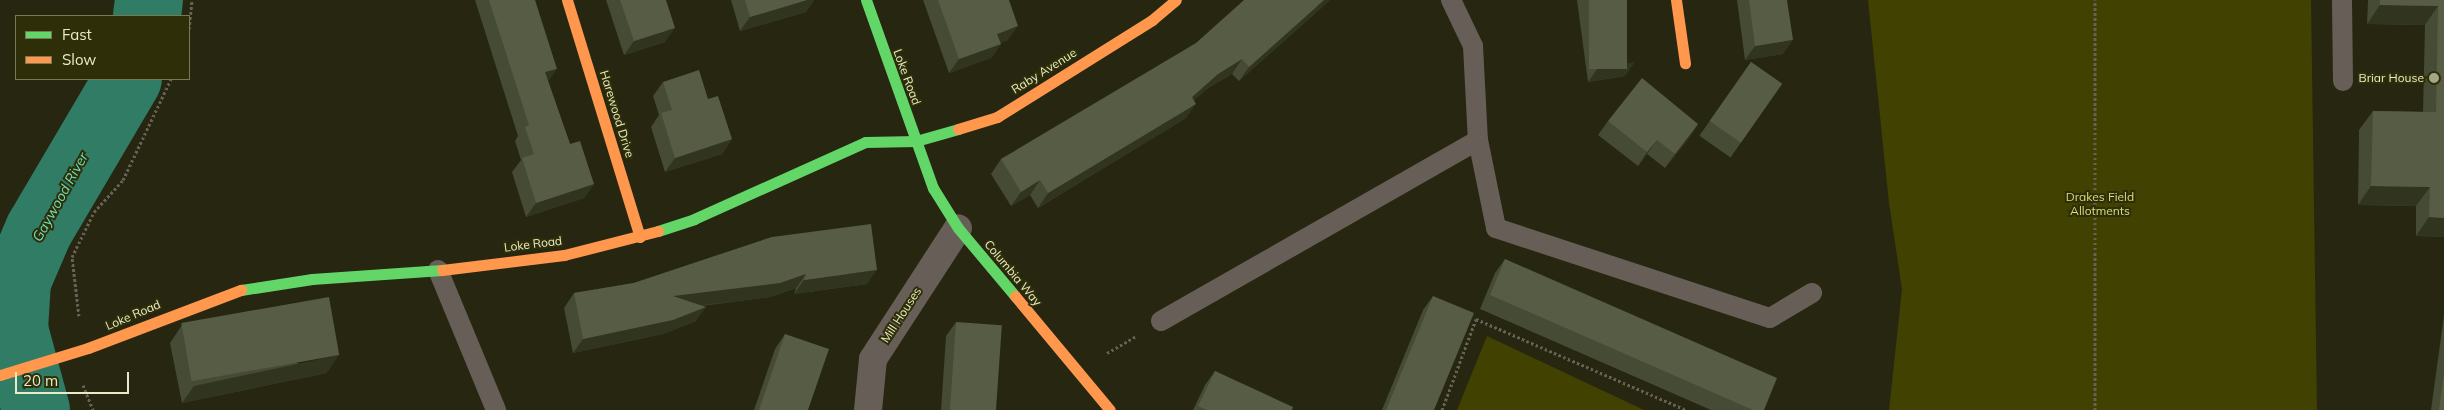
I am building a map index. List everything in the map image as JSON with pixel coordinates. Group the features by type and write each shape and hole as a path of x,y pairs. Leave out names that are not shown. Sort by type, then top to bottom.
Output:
{"street":[{"name":"Harewood Drive","path":"567,0 640,237"},
{"name":"Loke Road","path":"2,375 70,355 233,291 312,279 438,270 564,255 640,237 694,220 865,142 916,141 866,0"},
{"name":"Raby Avenue","path":"916,141 997,117 1152,20 1176,0"},
{"path":"1676,0 1685,63"},
{"name":"Columbia Way","path":"916,141 933,188 958,228 1110,410"},
{"name":"Mill Houses","path":"868,410 873,359 958,228"}],"lane":[{"path":"1451,0 1473,46 1478,140 1496,228 1770,318 1812,293"},
{"path":"2342,0 2343,81"},
{"path":"1161,321 1478,140"},
{"path":"438,270 496,410"}],"path":[{"path":"190,19 192,0"},
{"path":"2095,0 2095,410"},
{"path":"88,348 76,303 72,257 94,212 123,180 171,80"},
{"path":"1442,410 1476,319 1686,410"},
{"path":"1077,371 1161,321"}],"green space":[{"name":"Drakes Field Allotments","path":"1868,0 2311,0 2317,410 1889,410 1902,289 1889,203"},
{"path":"1487,336 1644,410 1457,410"}],"building":[{"path":"489,0 535,0 557,69 545,72 570,144 580,141 594,184 536,203 522,158 534,154 525,127 529,125"},
{"path":"620,0 666,0 675,28 634,41"},
{"path":"745,0 807,0 750,17"},
{"path":"938,0 1009,0 1018,26 997,34 1001,44 959,59"},
{"path":"1244,0 1324,0 1249,67 1242,59 1218,74 1192,97 1196,104 1048,193 1040,180 1021,192 1001,159 1196,43"},
{"path":"1589,0 1627,0 1627,69 1589,69"},
{"path":"1749,0 1787,0 1793,40 1755,46"},
{"path":"2380,0 2444,0 2444,218 2429,217 2430,187 2371,186 2373,111 2436,112 2438,6 2380,5"},
{"path":"1751,62 1782,84 1741,143 1710,121"},
{"path":"699,70 708,99 718,96 732,139 675,158 661,113 672,110 663,82"},
{"path":"1642,78 1698,124 1675,154 1657,140 1647,152 1608,121"},
{"path":"871,224 877,270 804,280 806,274 780,283 673,296 706,307 673,320 583,339 574,293 634,283 772,237"},
{"path":"1505,259 1777,378 1764,410 1753,410 1490,295"},
{"path":"1433,296 1474,313 1434,410 1386,410"},
{"path":"329,297 339,355 192,381 181,323"},
{"path":"956,322 1002,325 996,410 950,410"},
{"path":"785,334 829,349 808,410 759,410"},
{"path":"1215,371 1293,407 1292,410 1207,410 1198,406"},
{"path":"2444,373 2444,410 2439,410"}],"waterway":[{"name":"Gaywood River","path":"147,15 149,0"},
{"name":"Gaywood River","path":"36,410 14,329 17,281 39,230 127,80"}],"traffic: fast":[{"path":"866,0 933,188 958,228 1015,296"},
{"path":"658,231 694,219 865,142 916,141 958,129"},
{"path":"241,290 312,279 442,270"}],"traffic: slow":[{"path":"567,0 640,237"},
{"path":"958,129 997,117 1152,20 1176,0"},
{"path":"1676,0 1685,63"},
{"path":"442,270 564,255 658,231"},
{"path":"0,375 88,348 241,290"},
{"path":"1015,296 1110,410"}],"place":[{"name":"Briar House","path":"2434,78"}]}
